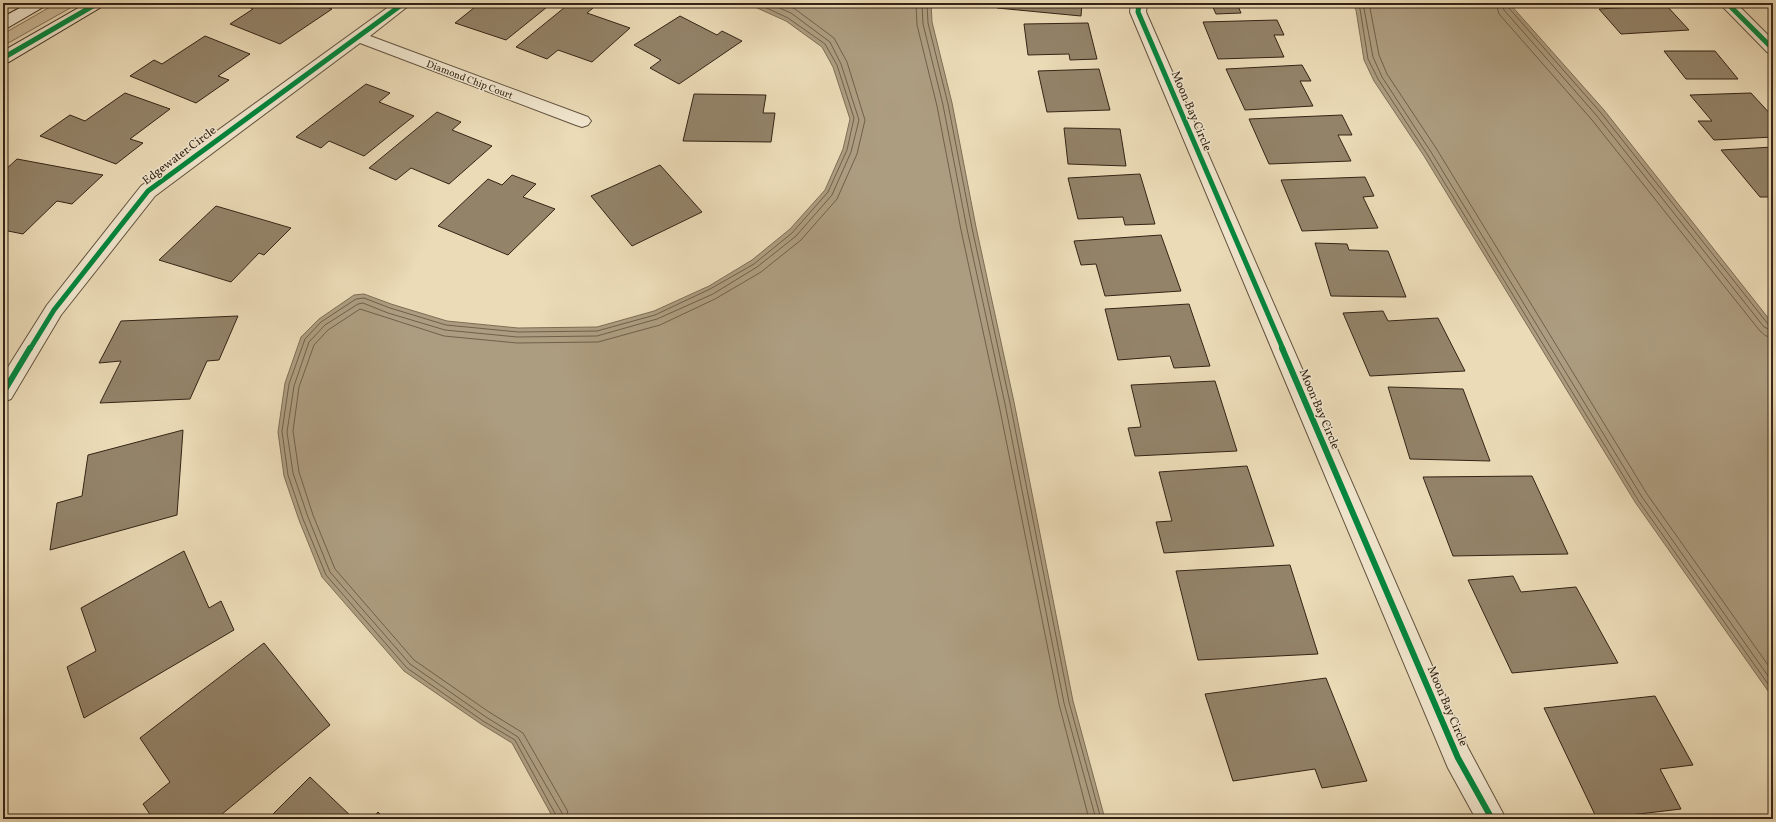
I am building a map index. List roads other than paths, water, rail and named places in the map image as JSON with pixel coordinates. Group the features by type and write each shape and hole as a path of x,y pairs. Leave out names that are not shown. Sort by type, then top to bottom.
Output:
{"street":[{"path":"3,24 40,3"},
{"path":"3,58 98,3"},
{"name":"Edgewater Circle","path":"3,393 54,310 148,192 404,3"},
{"name":"Moon Bay Circle","path":"1139,3 1138,12 1458,758 1492,819"},
{"path":"1727,3 1773,49"},
{"name":"Diamond Chip Court","path":"358,37 582,121"}],"water":[{"path":"746,3 931,3 932,22 952,103 976,227 1014,402 1073,701 1105,819 555,819 512,743 481,724 404,671 322,577 299,520 284,476 278,432 285,383 301,337 319,319 354,295 364,294 447,321 518,328 597,327 654,311 709,286 752,260 790,229 825,190 843,149 850,119 833,67 822,47 786,21"},
{"path":"1352,3 1509,3 1604,110 1773,324 1773,698 1635,502 1424,156 1374,81 1364,60 1356,10"}]}
